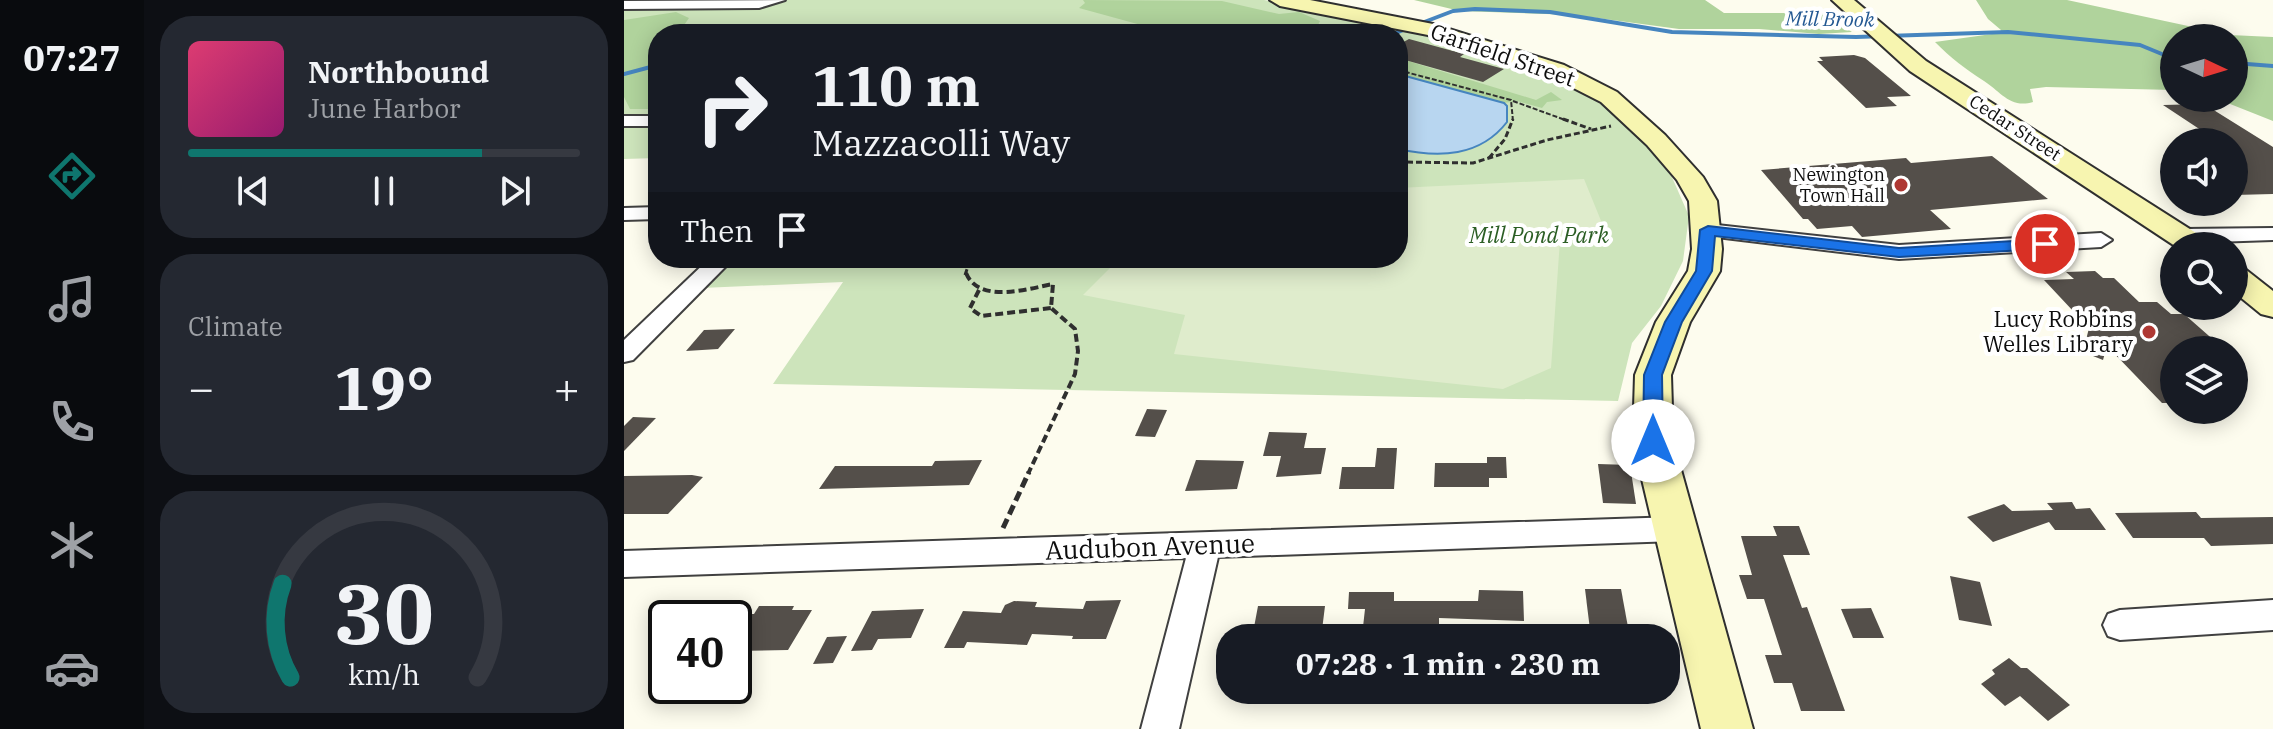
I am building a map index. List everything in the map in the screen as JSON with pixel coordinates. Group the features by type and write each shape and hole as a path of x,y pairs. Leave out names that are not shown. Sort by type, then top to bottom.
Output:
{"street":[{"name":"Garfield Street","path":"1280,0 1403,24"},
{"name":"Cedar Street","path":"1842,0 1918,66 2176,232"},
{"path":"624,5 775,1"},
{"name":"Garfield Street","path":"1408,25 1433,30 1556,70 1609,97 1674,158 1703,201 1708,230 1704,271 1673,322 1653,375 1653,441 1727,729"},
{"path":"624,121 648,121"},
{"path":"624,214 648,213"},
{"path":"1708,230 1916,253 2101,240"},
{"path":"2248,236 2273,234"},
{"path":"625,352 713,268"},
{"path":"2248,287 2273,307"},
{"name":"Audubon Avenue","path":"624,564 1676,529"},
{"path":"1160,729 1205,546"},
{"path":"2120,625 2273,615"}],"path":[{"path":"1408,73 1511,100 1592,130"},
{"path":"1487,160 1510,131 1514,118 1511,100"},
{"path":"1408,162 1473,163 1613,126"},
{"path":"967,268 965,275 971,285 979,290 1000,292 1053,284 1051,308"},
{"path":"979,290 970,308 973,313 981,316 1051,308 1075,329 1078,351 1075,374 992,552"}],"green space":[{"name":"Mill Pond Park","path":"786,0 1264,0 1383,24 648,24 648,158 624,159 624,9 762,7"},
{"path":"1083,0 1222,1 1279,14 1299,12 1320,21 1318,24 1137,24 1079,8 1085,3"},
{"path":"1414,0 1705,0 1724,13 1823,13 1852,32 1819,34 1759,29 1679,29 1575,15 1460,11"},
{"path":"1976,0 2067,0 2179,24 2160,24 2160,90 2046,87 2030,89 2033,102 2025,104 2006,98 1935,42 1999,33 2001,30 1988,19"},
{"path":"676,12 689,18 685,24 648,24 648,109 630,109 624,97 624,20"},
{"name":"Mill Pond Park","path":"1408,29 1573,85 1613,111 1664,159 1689,216 1683,261 1661,306 1632,343 1618,401 773,384 843,282 702,288 719,268 1408,268"},
{"path":"2248,36 2273,37 2273,121 2248,111"},
{"path":"1408,61 1536,100 1551,92 1562,100 1547,102 1542,108 1517,101 1504,103 1408,77"},
{"path":"1584,179 1608,238 1560,240 1551,368 1503,389 1174,354 1185,315 1083,295 1110,268 1408,268 1408,188"}],"water":[{"path":"1408,77 1507,106 1507,122 1484,142 1458,152 1429,154 1408,151"}],"building":[{"path":"1408,40 1464,54 1460,57 1504,69 1483,82 1408,61"},
{"path":"1854,55 1865,58 1911,96 1887,97 1897,106 1866,108 1817,61 1823,61 1819,57"},
{"path":"2174,112 2217,112 2243,128 2198,128"},
{"path":"2248,131 2273,147 2273,194 2248,195"},
{"name":"Newington Town Hall","path":"1992,156 2048,199 1930,210 1951,229 1862,237 1852,226 1817,229 1808,219 1803,219 1761,170 1906,158 1911,163"},
{"name":"Lucy Robbins Welles Library","path":"2095,271 2103,278 2114,278 2139,302 2160,305 2160,320 2191,320 2209,336 2160,336 2160,401 2107,346 2103,360 2083,352 2089,328 2044,280 2074,279 2066,272"},
{"path":"735,329 718,349 686,351 704,330"},
{"path":"1147,409 1167,410 1155,437 1135,436"},
{"path":"633,417 656,418 624,451 624,426"},
{"path":"1269,432 1307,433 1304,448 1326,448 1321,474 1276,477 1281,456 1263,456"},
{"path":"1377,448 1397,448 1394,489 1339,489 1342,467 1375,467"},
{"path":"1487,457 1506,457 1507,478 1489,478 1489,487 1434,487 1435,463 1487,463"},
{"path":"982,460 969,485 819,489 835,466 932,466 935,461"},
{"path":"1196,460 1244,461 1237,489 1185,491"},
{"path":"1598,464 1630,465 1636,504 1603,503"},
{"path":"624,476 703,477 668,514 624,514"},
{"path":"2072,502 2076,509 2090,508 2106,530 2055,530 2049,522 1993,542 1967,517 2004,504 2012,511 2053,510 2047,503"},
{"path":"2196,512 2201,518 2273,517 2273,544 2211,546 2204,538 2133,538 2115,513"},
{"path":"1773,526 1799,526 1810,555 1783,555 1802,608 1807,607 1845,711 1801,711 1792,683 1774,683 1765,655 1782,655 1764,599 1747,599 1739,575 1752,575 1741,536 1777,536"},
{"path":"1950,576 1980,582 1992,626 1959,620"},
{"path":"1585,589 1621,589 1627,624 1589,624"},
{"path":"1479,590 1523,591 1524,621 1439,618 1439,624 1363,624 1365,609 1348,609 1349,592 1394,592 1394,601 1478,601"},
{"path":"1121,600 1106,639 1032,634 1027,645 967,642 964,648 944,648 963,611 1001,613 1005,605 1014,601 1037,602 1035,607 1083,609 1086,601"},
{"path":"759,606 794,606 792,610 812,610 788,650 752,651 754,614"},
{"path":"1258,606 1325,606 1323,624 1255,624"},
{"path":"1871,608 1884,638 1853,638 1841,609"},
{"path":"924,609 911,638 878,639 872,650 851,651 872,611"},
{"path":"847,636 833,663 813,664 827,637"},
{"path":"2009,658 2021,668 2027,668 2070,705 2048,721 2020,696 2005,706 1981,684 1995,674 1992,670"}],"waterway":[{"name":"Mill Brook","path":"1408,28 1453,11 1475,9 1550,12 1672,32 1856,37 2008,32 2140,45 2160,53"},
{"name":"Mill Brook","path":"2248,64 2273,66"},
{"name":"Mill Brook","path":"624,74 648,68"}],"place":[{"name":"Newington Town Hall","path":"1901,185"},
{"name":"Lucy Robbins Welles Library","path":"2149,332"}],"route":[{"path":"1653,441 1653,375 1673,322 1704,271 1708,230 1899,252 2045,244"}]}
